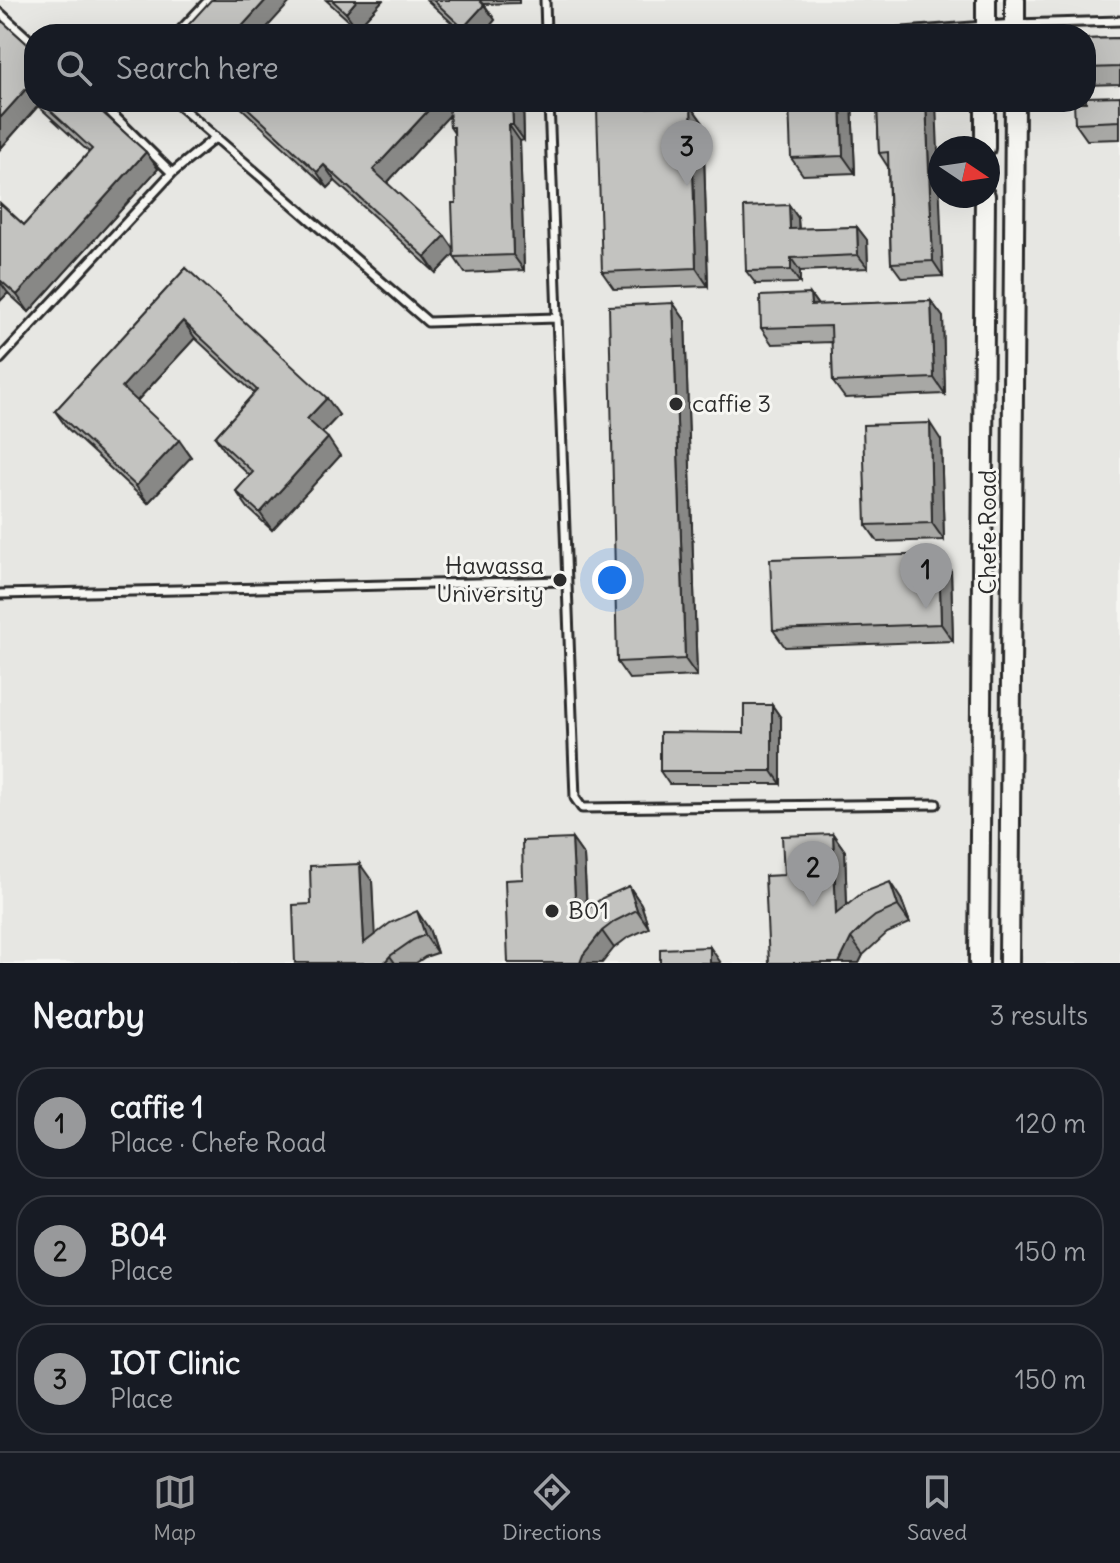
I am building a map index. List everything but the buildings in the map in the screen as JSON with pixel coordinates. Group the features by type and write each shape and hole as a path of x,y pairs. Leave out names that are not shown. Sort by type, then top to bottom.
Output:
{"street":[{"path":"986,0 986,24"},
{"path":"1015,0 1015,24"},
{"path":"985,112 985,136"},
{"name":"Chefe Road","path":"1009,963 1015,112"},
{"name":"Chefe Road","path":"979,963 985,208"}],"lane":[{"path":"186,24 209,0"},
{"path":"545,0 546,24"},
{"path":"0,13 24,35"},
{"path":"1081,24 1120,21"},
{"path":"114,112 172,173"},
{"path":"187,112 428,322 557,318"},
{"path":"549,112 575,798 582,808 936,804"},
{"path":"0,359 172,173 216,137"},
{"path":"0,594 566,581"}],"shaded area":[{"name":"Hawassa University","path":"0,0 1120,0 1120,963 0,963"}],"place":[{"name":"IOT Clinic","path":"687,186"},
{"name":"caffie 3","path":"676,404"},
{"name":"Hawassa University","path":"560,580"},
{"name":"caffie 1","path":"926,609"},
{"name":"B04","path":"813,907"},
{"name":"B01","path":"552,911"}]}
